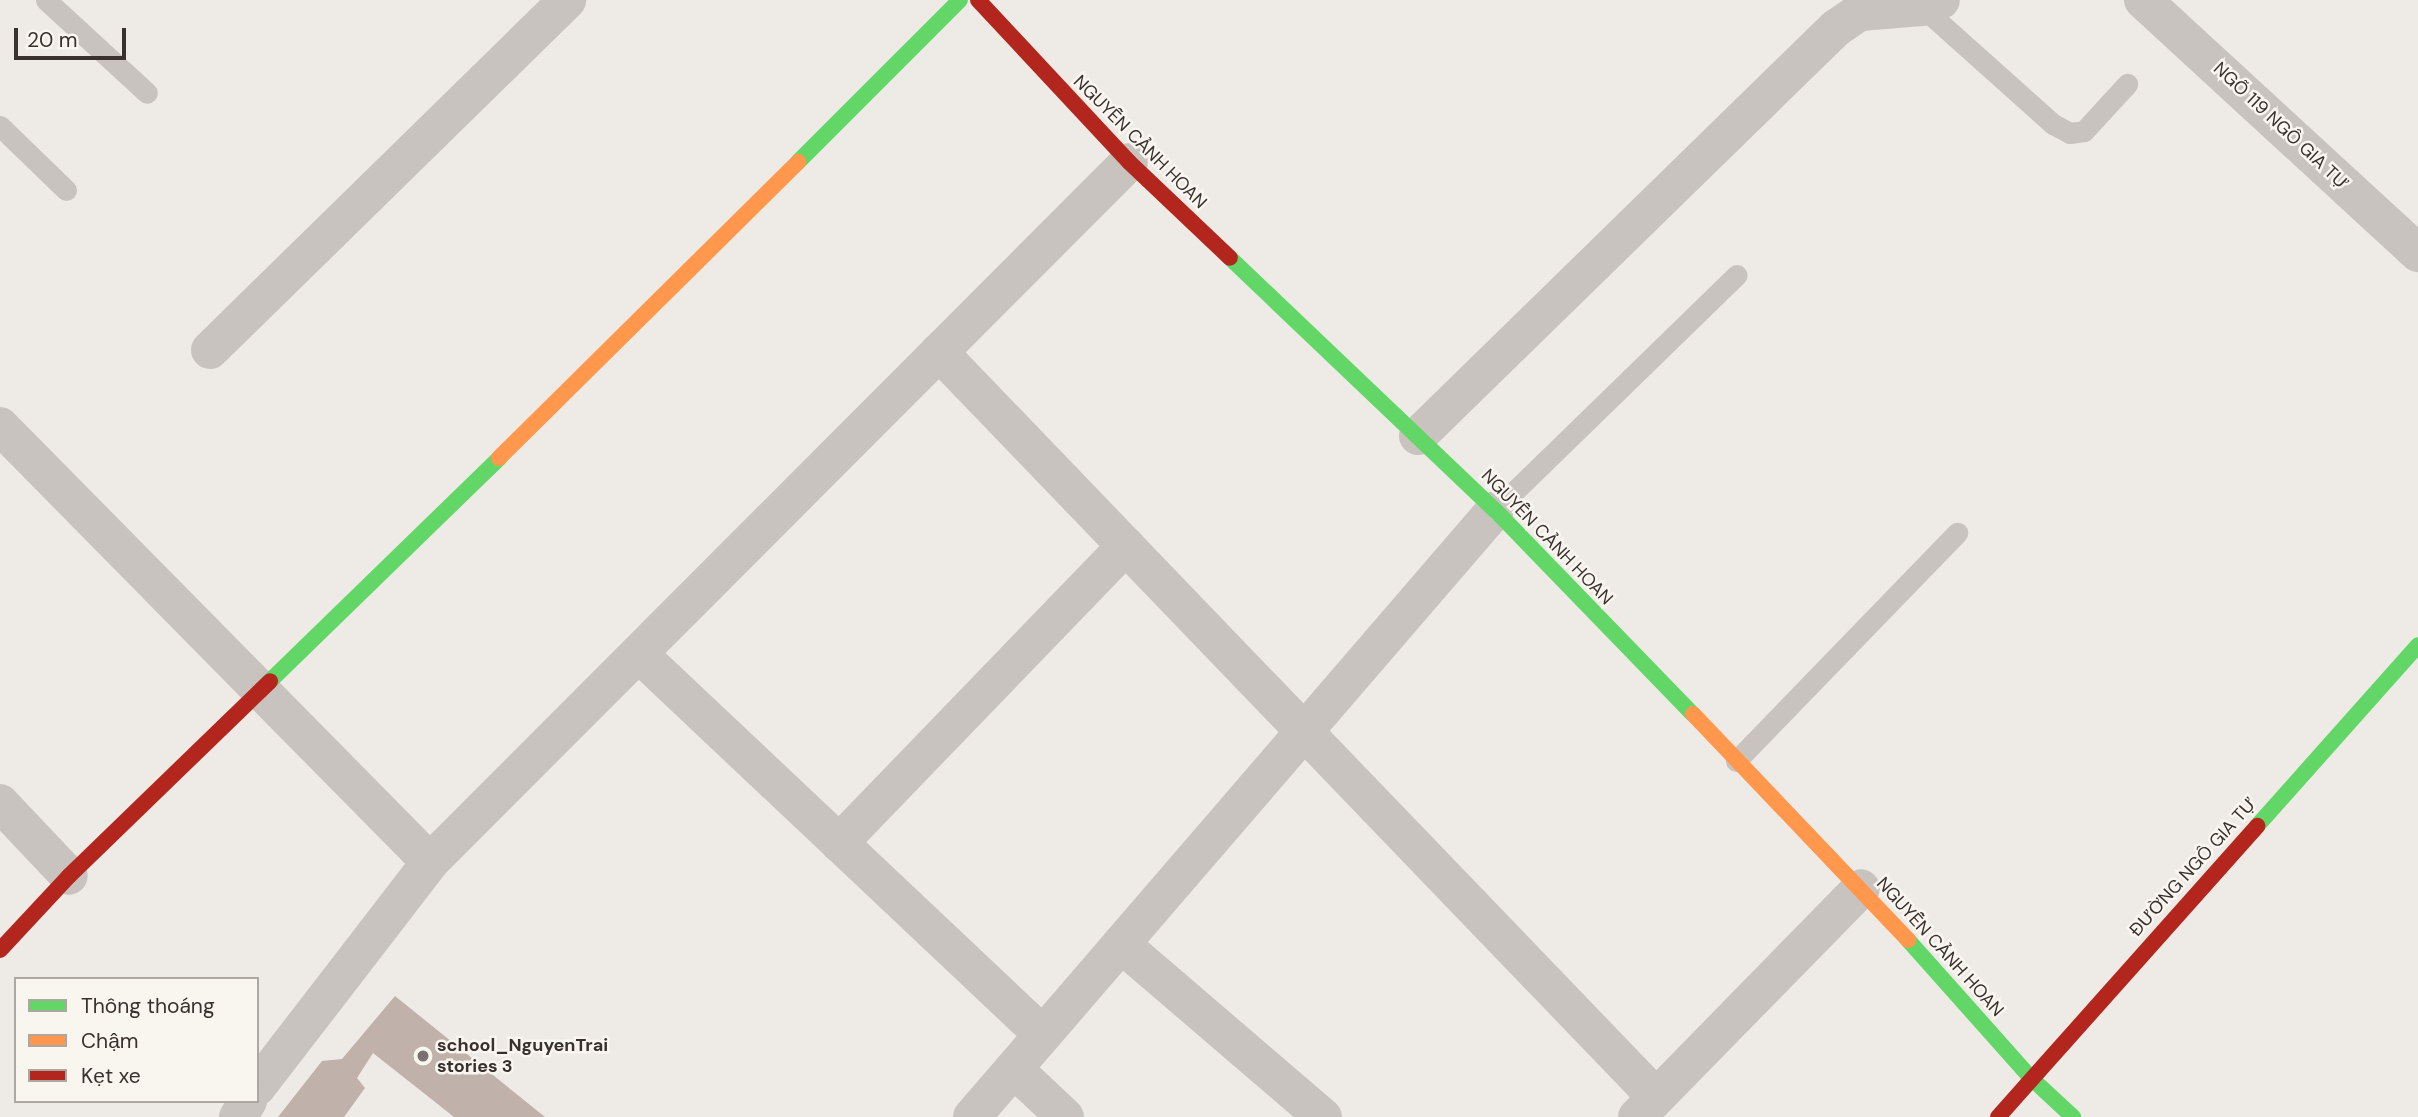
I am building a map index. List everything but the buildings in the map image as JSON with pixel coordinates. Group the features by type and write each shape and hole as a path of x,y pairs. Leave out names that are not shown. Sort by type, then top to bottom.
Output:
{"street":[{"path":"210,350 567,0"},
{"path":"0,950 69,876 260,692 960,0"},
{"name":"NGUYỄN CẢNH HOAN","path":"978,0 1129,162 1495,510 1861,888 2030,1077 2073,1117"},
{"name":"NGÕ 119 NGÔ GIA TỰ","path":"2143,0 2418,253"},
{"path":"1418,436 1836,28 1860,12 1931,4"},
{"path":"259,1084 430,862 1129,162"},
{"path":"939,352 1304,731 1646,1106 1861,888"},
{"path":"0,426 430,862"},
{"path":"972,1117 1495,510"},
{"path":"839,843 1125,545"},
{"name":"ĐƯỜNG NGÔ GIA TỰ","path":"1997,1117 2418,645"},
{"path":"639,654 1042,1035"},
{"path":"0,803 69,876"},
{"path":"1121,944 1323,1117"},
{"path":"1014,1069 1065,1117"}],"lane":[{"path":"46,0 147,93"},
{"path":"1931,4 2053,124 2070,133 2084,131 2127,84"},
{"path":"0,126 66,190"},
{"path":"1495,510 1737,275"},
{"path":"1736,761 1958,533"}],"traffic: fast":[{"path":"798,162 960,0"},
{"path":"1230,258 1495,510 1693,714"},
{"path":"270,681 499,458"},
{"path":"2257,826 2418,645"},
{"path":"1908,940 2030,1077 2073,1117"}],"traffic: slow":[{"path":"499,458 798,162"},
{"path":"1693,714 1908,940"}],"traffic: jam":[{"path":"978,0 1129,162 1230,258"},
{"path":"0,950 69,876 270,681"},
{"path":"1998,1117 2257,826"}],"place":[{"name":"school_NguyenTrai stories 3","path":"423,1056"}]}
